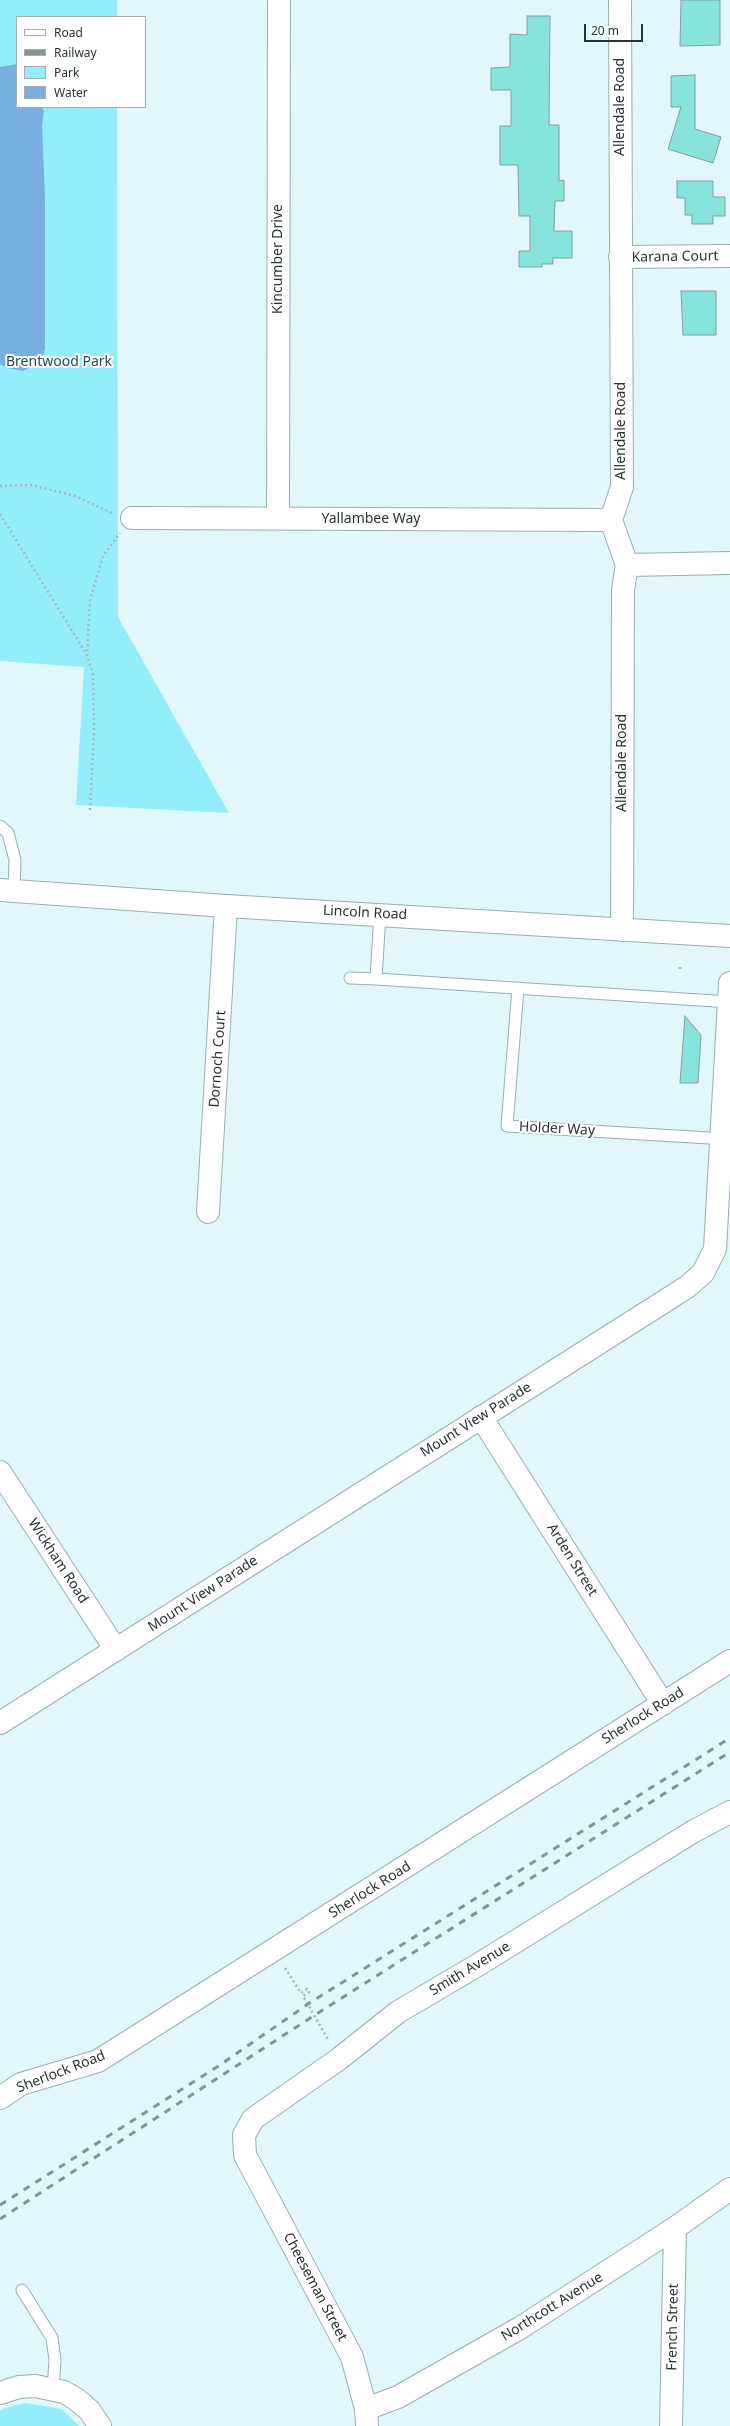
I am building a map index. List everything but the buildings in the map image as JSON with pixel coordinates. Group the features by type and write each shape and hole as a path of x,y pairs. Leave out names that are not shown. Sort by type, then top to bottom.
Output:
{"street":[{"name":"Kincumber Drive","path":"278,518 279,0"},
{"name":"Allendale Road","path":"620,0 622,487 611,520 627,565 623,590 622,930"},
{"name":"Karana Court","path":"620,257 730,256"},
{"name":"Yallambee Way","path":"132,518 611,520"},
{"path":"627,565 730,563"},
{"name":"Lincoln Road","path":"7,890 226,906 730,936"},
{"name":"Dornoch Court","path":"208,1212 226,906"},
{"name":"Mount View Parade","path":"0,1724 687,1288 703,1273 715,1249 726,1139 730,995"},
{"name":"Arden Street","path":"482,1417 663,1704"},
{"name":"Wickham Road","path":"0,1472 116,1650"},
{"name":"Sherlock Road","path":"0,2098 21,2084 98,2061 730,1661"},
{"name":"Smith Avenue","path":"245,2155 244,2135 253,2119 339,2059 398,2012 481,1963 694,1831 730,1812"},
{"name":"Cheeseman Street","path":"245,2155 352,2357 366,2417"},
{"name":"Northcott Avenue","path":"366,2417 398,2397 520,2328 675,2228 730,2189"},
{"name":"French Street","path":"671,2426 675,2228"},
{"path":"0,2393 19,2387 35,2386 53,2390 76,2399 89,2410 100,2426"}],"lane":[{"path":"0,826 8,833 15,860 7,890"},
{"path":"376,979 380,914"},
{"path":"350,978 518,988 730,995"},
{"name":"Holder Way","path":"518,988 507,1126 726,1139"},
{"path":"22,2290 52,2338 55,2360 53,2390"}],"path":[{"path":"0,486 31,485 75,496 107,512 132,518 103,556 90,600 87,656"},
{"path":"0,514 87,656 93,673 94,732 90,810"},
{"path":"680,966 680,971"},
{"path":"274,1950 300,1993 307,1989 309,1992 303,1996 339,2059"}],"green space":[{"name":"Brentwood Park","path":"0,0 117,0 117,16 16,16 16,108 117,108 118,617 229,813 76,805 84,667 0,661"},
{"path":"25,2403 62,2409 79,2426 0,2426 0,2411 5,2408"}],"water":[{"path":"16,64 16,108 42,108 44,111 42,125 45,198 45,349 41,361 23,371 7,368 0,364 0,67"}],"railway":[{"path":"0,2205 220,2065 308,2004 730,1738"},
{"path":"0,2219 315,2015 730,1752"}]}
